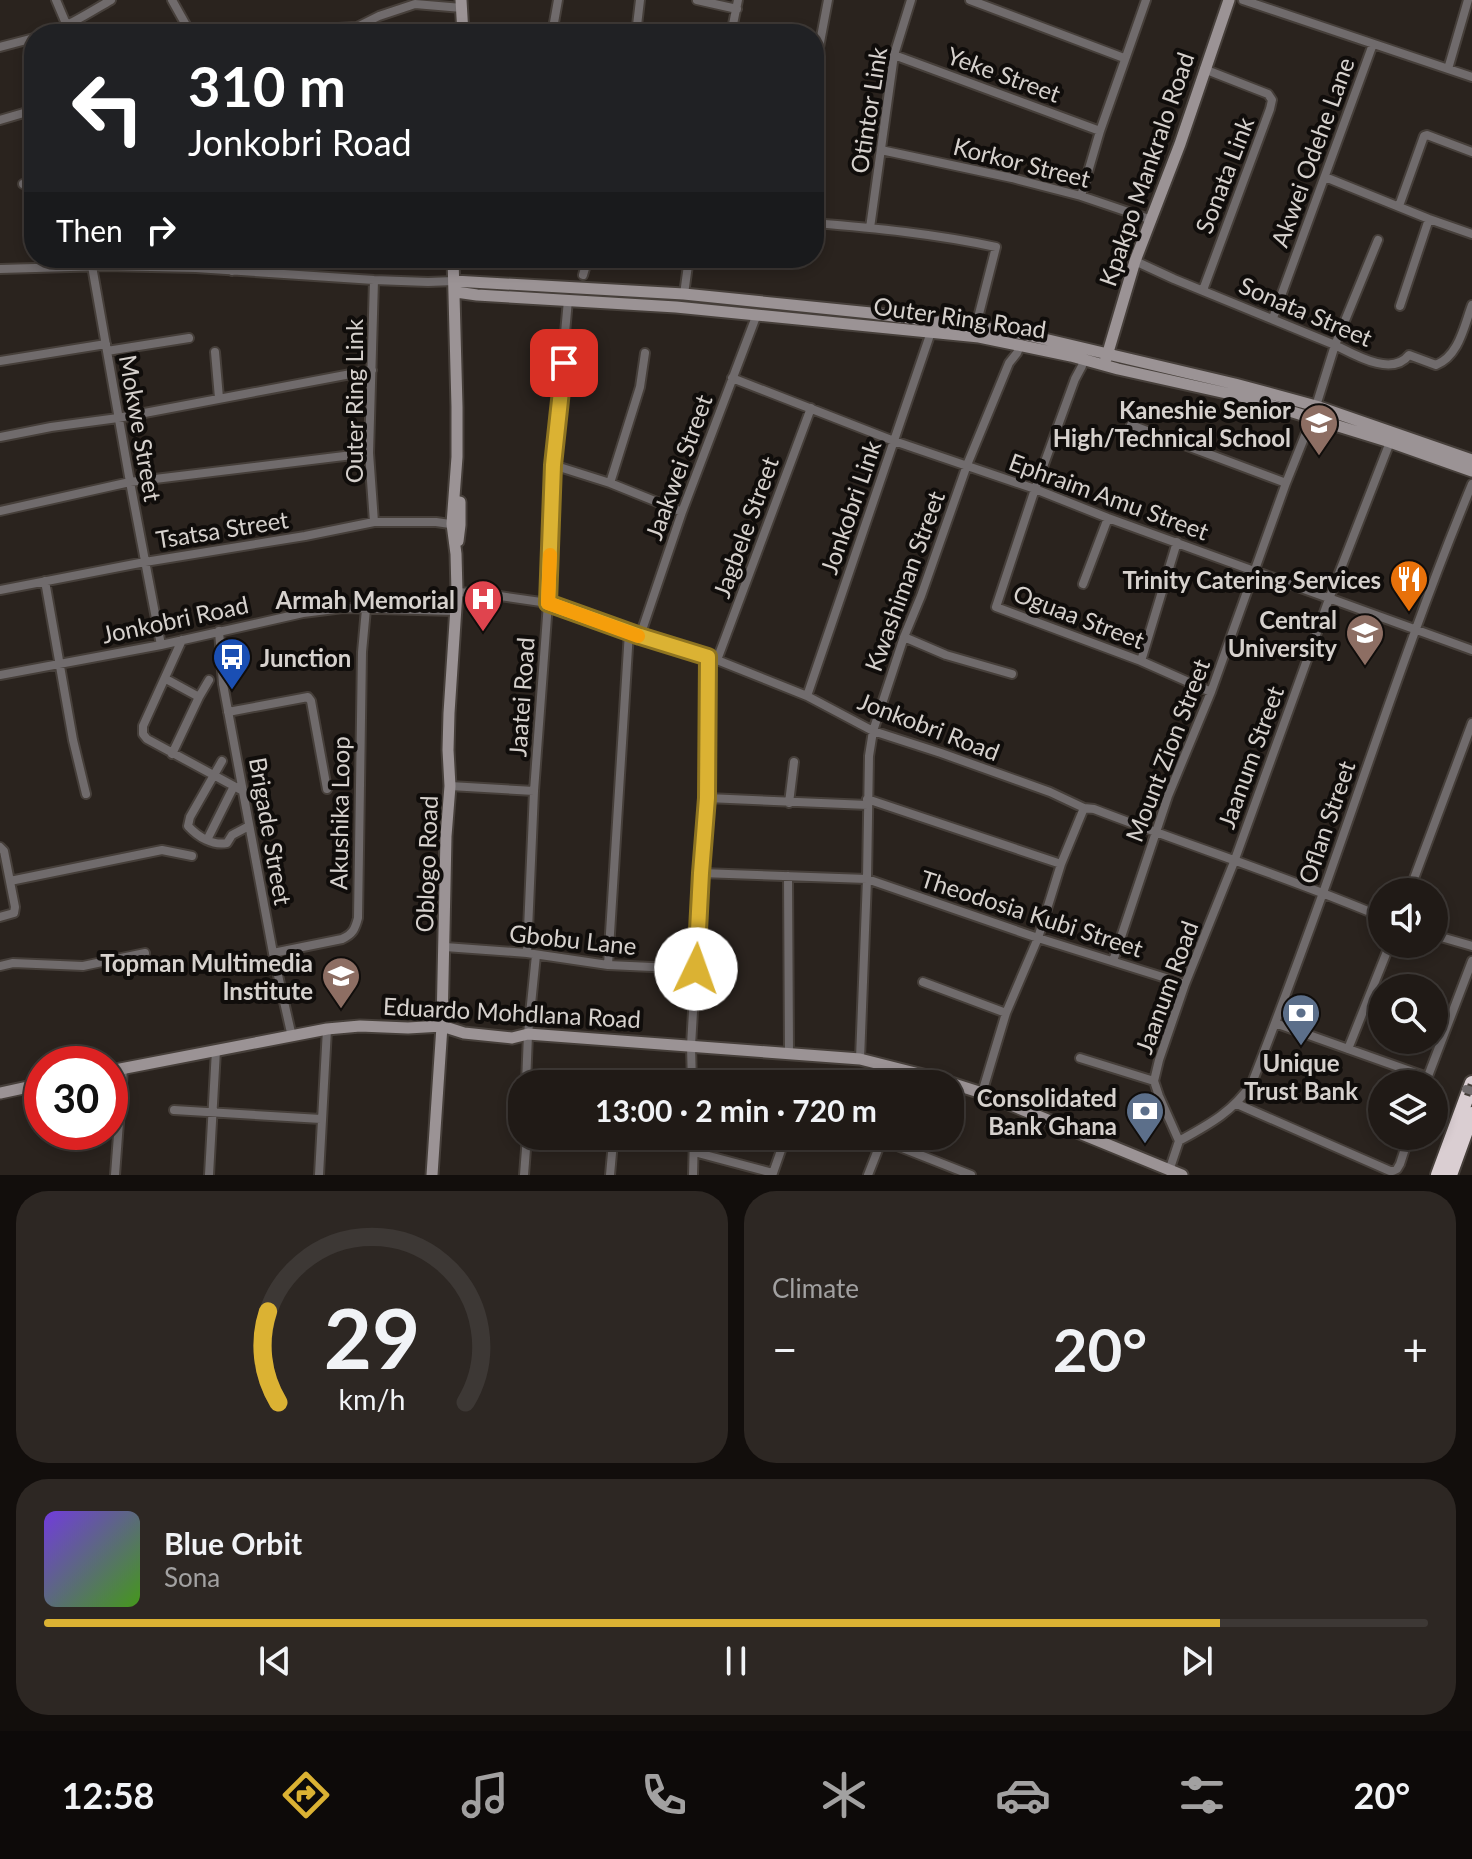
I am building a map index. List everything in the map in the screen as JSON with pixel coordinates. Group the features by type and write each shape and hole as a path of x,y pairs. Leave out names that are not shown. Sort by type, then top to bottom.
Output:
{"highway":[{"path":"1438,1175 1470,1088"},
{"path":"1450,1175 1472,1114"}],"main road":[{"name":"Kpakpo Mankralo Road","path":"1106,359 1135,261 1229,0"},
{"path":"462,4 463,24"},
{"name":"Oblogo Road","path":"455,268 459,287"},
{"name":"Oblogo Road","path":"432,1175 442,1026 449,726 457,592 460,268"},
{"name":"Outer Ring Road","path":"459,287 684,294 979,327 1083,359 1106,359 1244,397 1472,471"},
{"name":"Outer Ring Road","path":"459,287 568,300 757,314 1017,339 1235,384 1316,406 1472,460"},
{"name":"Eduardo Mohdlana Road","path":"128,1068 327,1029 442,1026 464,1033 512,1038 528,1034 860,1059 903,1070"},
{"name":"Eduardo Mohdlana Road","path":"964,1087 1182,1175"},
{"path":"0,1093 24,1088"}],"street":[{"path":"56,0 66,24"},
{"path":"71,24 111,0"},
{"path":"172,0 185,24"},
{"path":"554,24 558,0"},
{"path":"637,24 640,0"},
{"path":"697,0 737,4 733,24"},
{"path":"823,24 828,0"},
{"name":"Otintor Link","path":"870,228 894,55 911,0"},
{"path":"970,0 1124,58"},
{"path":"1081,196 1124,58 1146,0"},
{"path":"1243,0 1472,77"},
{"path":"1448,69 1468,0"},
{"path":"363,24 415,4 462,4"},
{"path":"0,47 24,41"},
{"name":"Akwei Odehe Lane","path":"1273,318 1373,44"},
{"name":"Yeke Street","path":"894,55 1100,131"},
{"name":"Sonata Link","path":"1203,290 1272,100 1268,94 1204,69"},
{"path":"0,120 24,113"},
{"path":"1399,206 1424,136 1472,152"},
{"name":"Korkor Street","path":"881,150 1012,178 1081,196 1152,220"},
{"path":"1325,177 1472,234"},
{"path":"1400,306 1429,219"},
{"path":"824,224 996,247 979,314 979,327"},
{"path":"1316,406 1335,345 1378,240"},
{"name":"Sonata Street","path":"1135,261 1359,357 1391,366 1406,360 1409,355 1436,365 1446,362 1462,333 1472,305"},
{"name":"Outer Ring Road","path":"0,269 31,268"},
{"name":"Mokwe Street","path":"92,268 161,645"},
{"name":"Outer Ring Road","path":"148,268 428,282 459,287"},
{"path":"583,275 585,268"},
{"path":"684,294 688,268"},
{"name":"Outer Ring Link","path":"374,280 369,453 374,522"},
{"name":"Jaatei Road","path":"527,1070 534,791 548,603 553,465 568,300"},
{"name":"Jaakwei Street","path":"640,636 682,512 757,314"},
{"name":"Jonkobri Link","path":"807,696 931,332"},
{"path":"0,361 189,338"},
{"name":"Kwashiman Street","path":"860,1059 869,756 873,731 967,465 1017,339"},
{"path":"215,352 219,398"},
{"path":"610,483 640,387 645,353"},
{"name":"Oguaa Street","path":"1083,359 996,607 1141,661 1211,692"},
{"path":"0,437 372,370"},
{"name":"Ephraim Amu Street","path":"732,378 894,441 1035,489 1472,650"},
{"name":"Jagbele Street","path":"692,1070 712,659 811,408"},
{"name":"Mount Zion Street","path":"1113,961 1168,796 1211,692 1312,418"},
{"path":"1131,425 1286,483"},
{"name":"Jaanum Street","path":"1234,862 1329,599 1390,442"},
{"path":"0,511 130,482 369,453"},
{"path":"553,465 610,483 682,512"},
{"name":"Oflan Street","path":"1179,1141 1227,1113 1252,1083 1444,552 1472,484"},
{"path":"1083,584 1108,518"},
{"name":"Tsatsa Street","path":"0,590 374,522 414,521 456,525"},
{"path":"1141,661 1177,542"},
{"path":"45,581 73,740 86,794"},
{"name":"Jonkobri Road","path":"457,592 548,603 712,659 807,696 873,731 1050,792 1084,808 1323,892 1368,911"},
{"name":"Jonkobri Road","path":"0,675 161,645 303,613 343,608 455,611"},
{"name":"Akushika Loop","path":"273,953 342,939 349,936 356,926 362,652 366,609"},
{"name":"Brigade Street","path":"219,631 228,712 273,953 292,1037"},
{"path":"608,965 629,632"},
{"path":"904,637 946,655 1012,674"},
{"path":"182,640 143,726 143,734 172,754 243,791"},
{"path":"166,679 199,697"},
{"path":"172,754 209,680"},
{"path":"228,712 308,697 327,789"},
{"path":"1414,878 1472,723"},
{"path":"222,761 188,826 215,844 227,843 232,835 249,826"},
{"path":"789,803 794,762"},
{"path":"207,840 234,786"},
{"path":"450,786 534,791"},
{"path":"707,798 789,803 868,802 1061,864"},
{"path":"982,1093 1006,1013 1038,938 1061,864 1084,808"},
{"path":"0,847 4,851 15,910 11,915 0,917"},
{"path":"10,881 162,850 192,856"},
{"name":"Jaanum Road","path":"1179,1141 1154,1081 1185,984 1234,862"},
{"name":"Theodosia Kubi Street","path":"701,873 867,879 1038,938 1185,984"},
{"path":"788,876 789,1053"},
{"path":"1448,939 1472,946"},
{"name":"Gbobu Lane","path":"445,947 532,954 608,965 696,969"},
{"path":"0,966 13,963 83,966 145,953"},
{"path":"1348,1049 1384,958"},
{"path":"1430,1070 1472,961"},
{"path":"923,982 1006,1013"},
{"path":"1275,1023 1401,1070"},
{"path":"319,1175 327,1029"},
{"path":"209,1175 216,1050"},
{"path":"1080,1058 1154,1081"},
{"path":"1237,1104 1390,1171 1398,1167 1404,1150"},
{"path":"174,1110 321,1119"},
{"path":"1169,1171 1179,1141"},
{"path":"115,1175 117,1150"},
{"path":"524,1175 526,1150"},
{"path":"610,1175 612,1150"},
{"path":"693,1175 694,1152 773,1173 781,1150"},
{"path":"868,1175 878,1150"},
{"path":"912,1150 971,1175"}],"slow traffic":[{"path":"550,555 548,603 638,636"}],"place":[{"name":"Kaneshie Senior High/Technical School","path":"1319,457"},
{"name":"Trinity Catering Services","path":"1409,613"},
{"name":"Armah Memorial","path":"483,633"},
{"name":"Central University","path":"1365,667"},
{"name":"Junction","path":"232,691"},
{"name":"Topman Multimedia Institute","path":"341,1010"},
{"name":"Unique Trust Bank","path":"1301,1047"},
{"name":"Consolidated Bank Ghana","path":"1145,1145"}],"route":[{"path":"564,363 553,465 548,603 708,657 707,798 696,969"}]}
